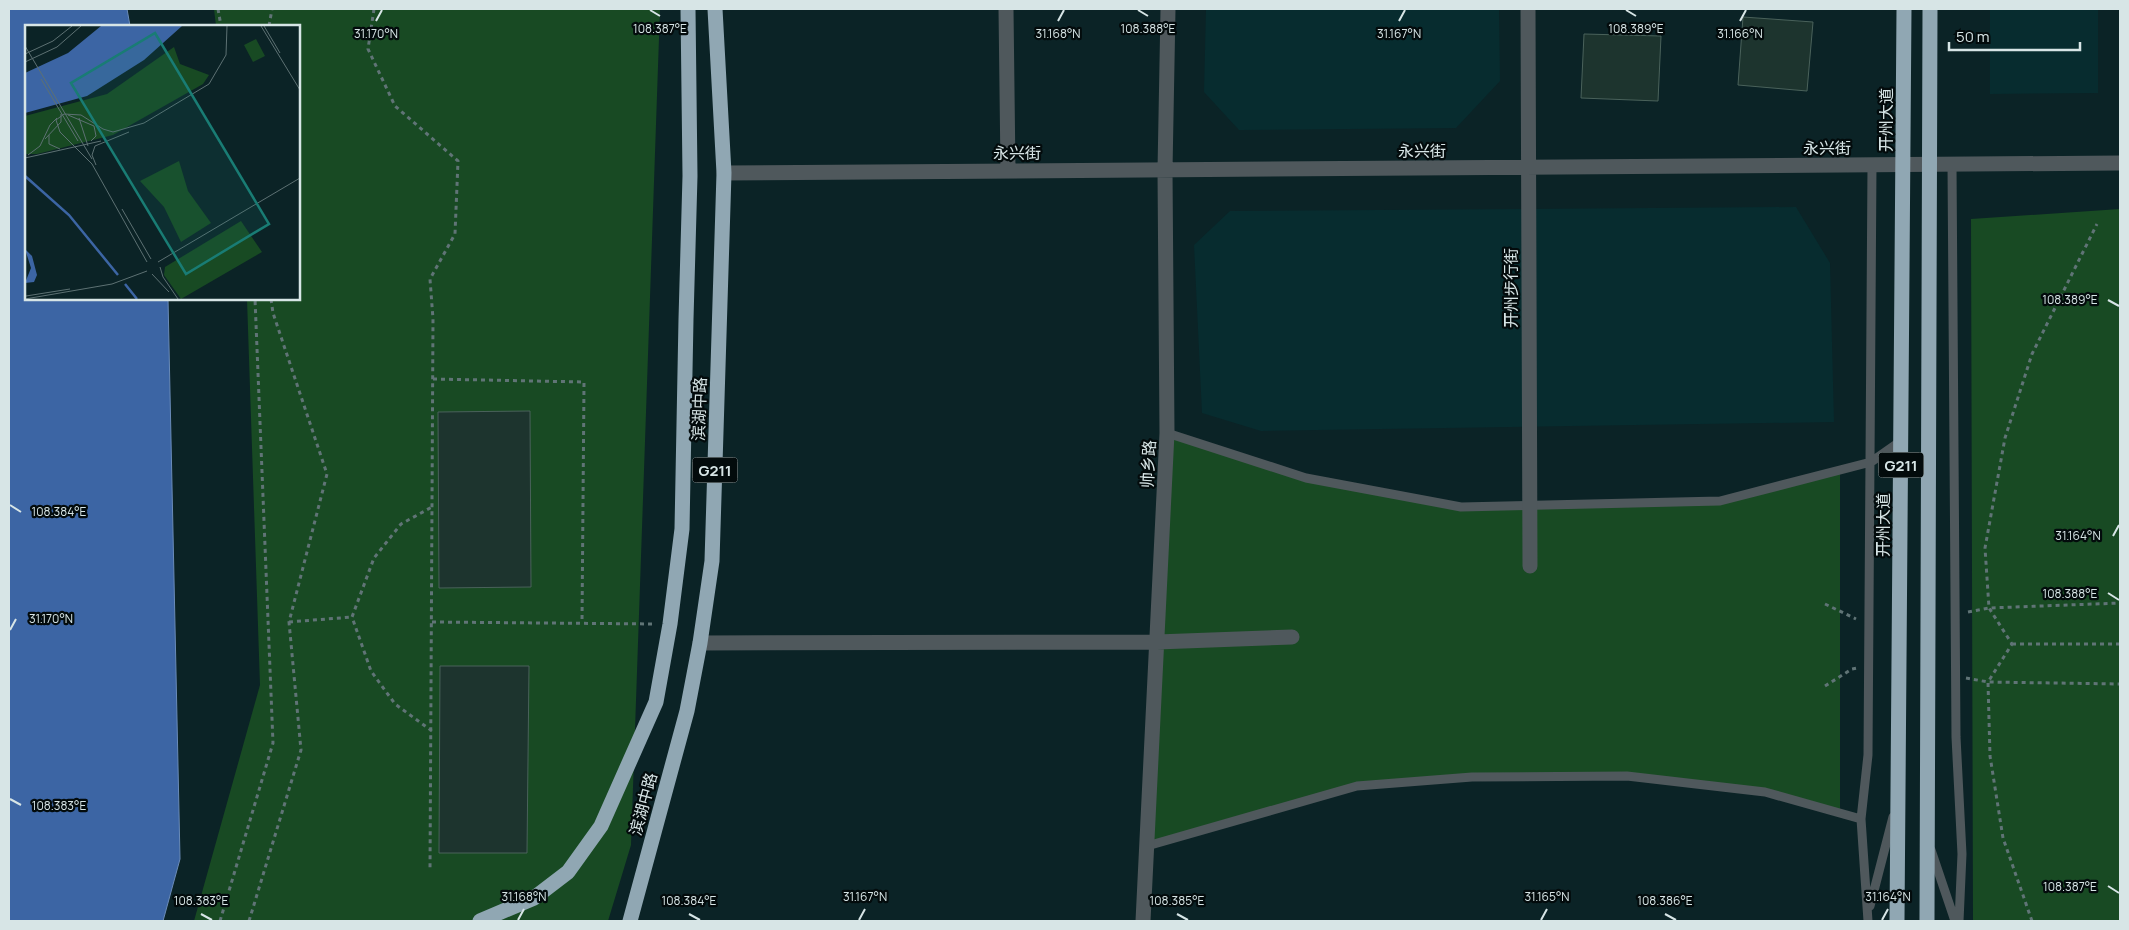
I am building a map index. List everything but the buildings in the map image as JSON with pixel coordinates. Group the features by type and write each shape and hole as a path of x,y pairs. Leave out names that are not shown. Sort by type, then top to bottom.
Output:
{"highway":[{"name":"滨湖中路","path":"480,921 534,898 568,872 601,826 656,702 670,624 682,529 690,176 688,9"},
{"name":"滨湖中路","path":"630,921 687,710 700,643 712,560 724,173 714,9"},
{"name":"开州大道","path":"1897,921 1904,9"},
{"name":"G211","path":"1928,921 1930,9"}],"street":[{"path":"1006,9 1008,171"},
{"name":"帅乡路","path":"1143,921 1167,433 1166,170 1168,9"},
{"name":"开州步行街","path":"1528,9 1530,566"},
{"name":"永兴街","path":"724,173 2120,163"},
{"path":"700,643 1157,642 1292,637"}],"lane":[{"path":"1952,164 1956,737 1962,854 1957,921"},
{"path":"1867,918 1861,819 1868,755 1872,165"},
{"path":"1167,433 1306,478 1461,507 1720,501 1871,462 1901,441"},
{"path":"1147,846 1357,786 1472,777 1627,776 1765,792 1861,819"},
{"path":"1867,918 1898,797"},
{"path":"1928,840 1957,921"}],"path":[{"path":"218,9 221,25"},
{"path":"269,25 272,9"},
{"path":"374,9 368,49 395,106 458,162 455,234 430,279 433,319 430,871"},
{"path":"2012,644 1990,608 1985,548 2005,438 2032,354 2097,224"},
{"path":"220,921 272,743 255,300"},
{"path":"249,921 301,750 289,622 327,474 272,313 271,300"},
{"path":"433,379 584,382 582,624"},
{"path":"432,507 401,524 374,558 352,617 371,671 395,704 432,732"},
{"path":"1990,608 2120,603"},
{"path":"289,622 352,617"},
{"path":"432,622 670,624"},
{"path":"2012,644 2120,644"},
{"path":"2012,644 1988,682 1990,756 2003,838 2032,921"},
{"path":"1988,682 2120,684"}],"shaded area":[{"path":"1206,9 1499,9 1500,81 1456,128 1239,130 1204,92"},
{"path":"1990,9 2098,9 2098,93 1990,94"},
{"path":"1796,207 1830,263 1834,422 1261,431 1202,413 1194,245 1230,211"}],"green space":[{"path":"214,9 660,9 631,845 608,921 194,921 260,685 247,300 300,300 300,25 216,25"},
{"path":"2120,209 2120,921 1973,921 1971,219"},
{"path":"1167,433 1306,478 1461,507 1720,501 1840,470 1840,814 1765,792 1627,776 1472,777 1357,786 1147,846"}],"water":[{"path":"9,9 127,9 130,25 25,25 25,300 168,300 180,859 163,921 9,921"}]}
